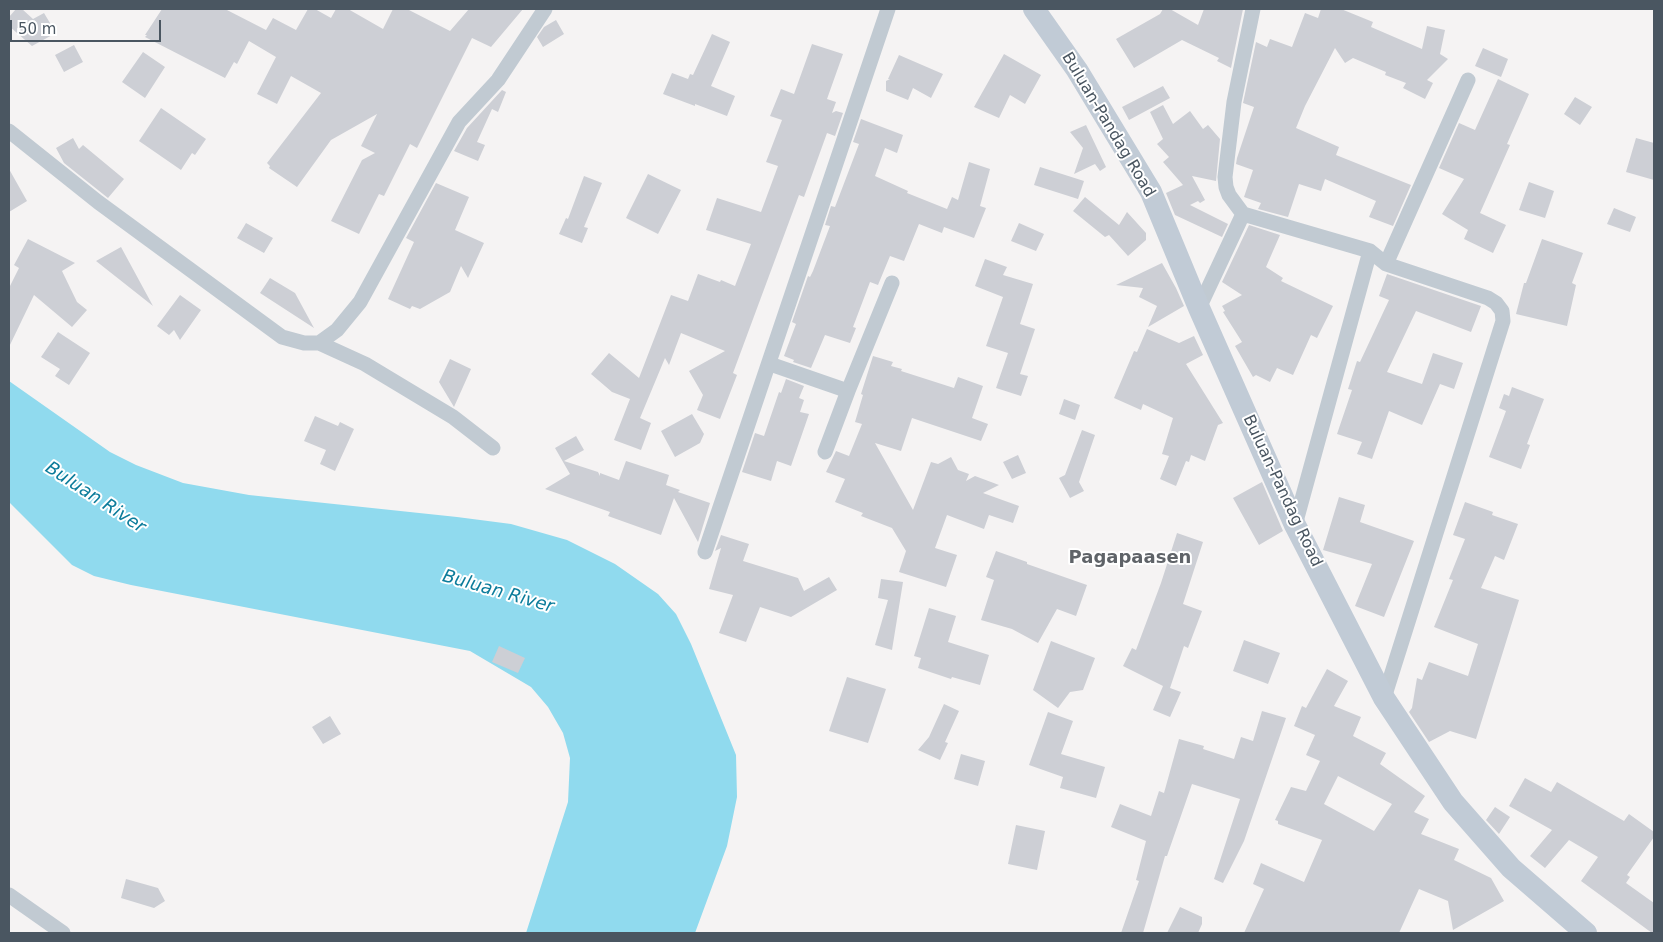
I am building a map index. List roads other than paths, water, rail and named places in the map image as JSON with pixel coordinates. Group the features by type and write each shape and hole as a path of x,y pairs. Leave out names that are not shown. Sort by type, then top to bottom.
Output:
{"main road":[{"name":"Buluan-Pandag Road","path":"1034,9 1077,70 1151,192 1198,308 1295,525 1384,698 1453,802 1511,868 1586,933"}],"street":[{"path":"319,342 337,330 360,302 459,122 498,80 545,9"},
{"path":"706,552 888,9"},
{"path":"1253,9 1234,102 1225,177 1228,195 1243,214 1370,251 1386,264 1488,298 1496,303 1502,311 1503,321 1384,698"},
{"path":"1386,264 1468,80"},
{"path":"9,131 98,202 282,337 304,343 319,342 365,364 453,417 493,448"},
{"path":"1198,308 1243,214"},
{"path":"1295,525 1370,251"},
{"path":"825,452 892,283"},
{"path":"770,364 848,391"},
{"path":"9,894 63,933"}],"water":[{"name":"Buluan River","path":"9,381 110,452 136,465 183,483 249,495 511,524 567,540 615,564 658,594 676,614 691,644 736,755 737,797 727,846 695,933 526,933 568,802 570,758 563,733 548,707 531,687 470,651 131,585 94,576 72,565 9,502"}],"district":[{"name":"Pagapaasen","path":"1130,558"}]}
